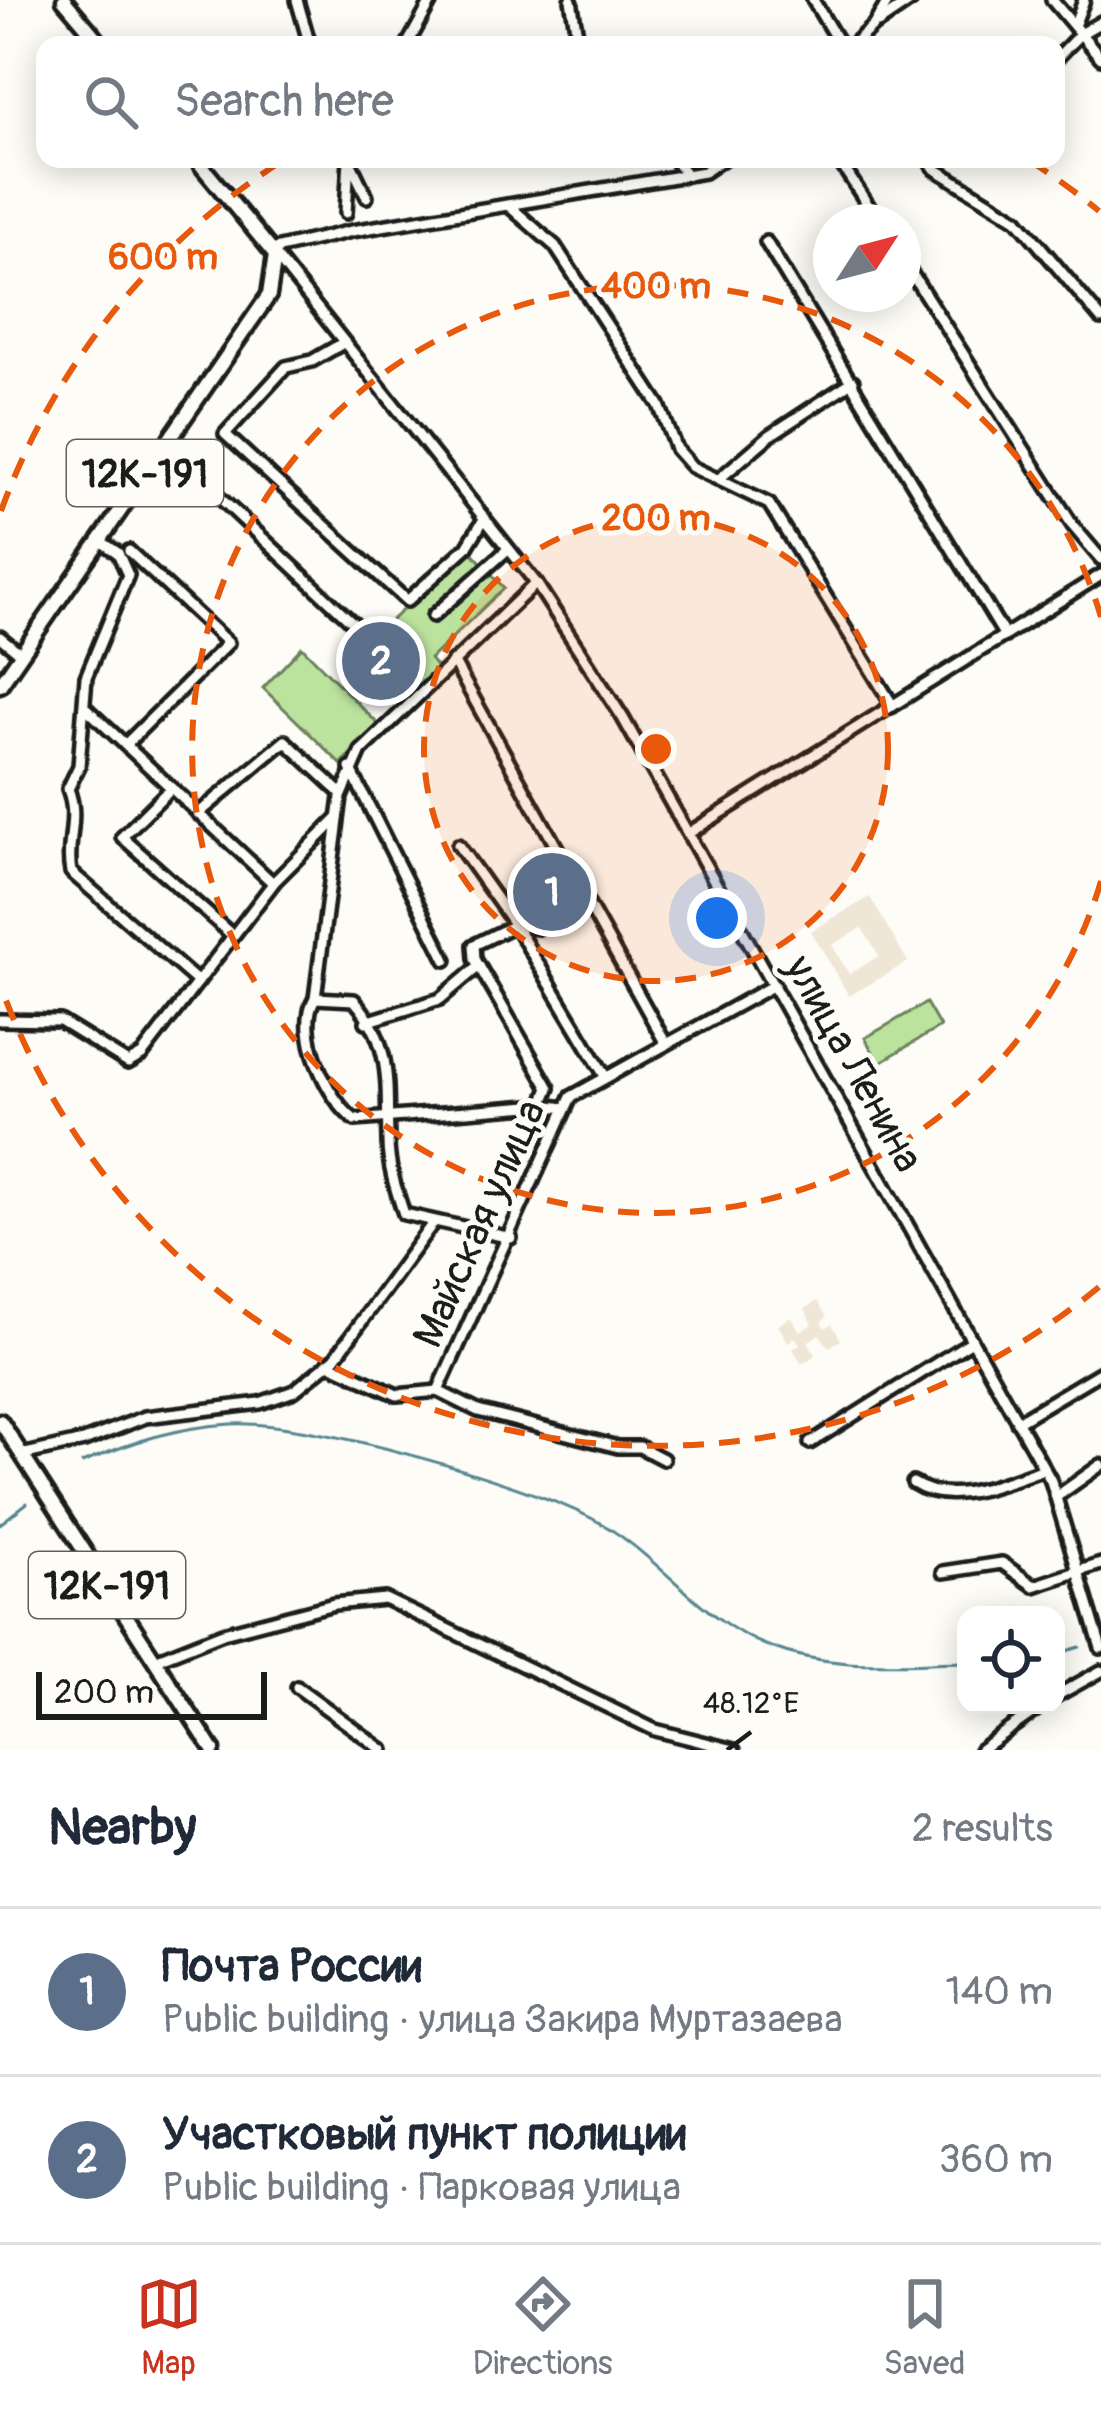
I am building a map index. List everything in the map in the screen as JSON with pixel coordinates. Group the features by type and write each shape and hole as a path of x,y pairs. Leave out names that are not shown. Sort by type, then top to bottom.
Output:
{"main road":[{"path":"64,0 94,36"},
{"path":"203,168 273,252"},
{"name":"12К-191","path":"0,685 269,295 273,252"},
{"name":"12К-191","path":"0,1421 213,1750"}],"street":[{"path":"297,0 307,36"},
{"path":"411,36 432,0"},
{"path":"571,0 581,36"},
{"path":"813,0 835,36"},
{"path":"873,26 889,0"},
{"path":"861,36 912,0"},
{"path":"1052,0 1101,58"},
{"path":"1065,47 1077,30 1084,0"},
{"path":"1077,30 1101,22"},
{"path":"346,213 348,168"},
{"path":"353,168 367,197"},
{"path":"681,168 686,175"},
{"path":"273,252 710,168"},
{"path":"844,168 867,204"},
{"path":"934,168 1017,219 1101,319"},
{"path":"508,205 555,246 659,405 676,449 692,467 769,504 892,706"},
{"path":"766,242 1005,636"},
{"name":"улица Ленина","path":"273,252 536,583 689,832 1044,1469 1082,1572 1101,1648"},
{"path":"921,288 1073,526 1101,559"},
{"path":"343,343 312,361 286,367 225,434 407,601 467,547 484,519"},
{"path":"719,479 769,436 853,381"},
{"path":"172,434 186,466 370,639"},
{"path":"99,540 118,553 128,575 86,677 79,766 68,789 75,832 67,853 71,872 198,982"},
{"path":"433,616 508,549"},
{"path":"124,745 227,643 129,551"},
{"path":"689,832 1101,575"},
{"path":"536,583 361,751 350,768 338,818 315,998 308,1011 318,1062 336,1107 355,1120 542,1105 565,1108"},
{"path":"0,637 21,654"},
{"path":"453,662 665,1044"},
{"path":"87,709 273,884"},
{"path":"198,814 286,741 342,794"},
{"path":"350,768 446,960"},
{"path":"171,788 122,837 233,936"},
{"path":"0,1020 60,1022 128,1063 142,1055 273,884 338,818"},
{"path":"458,845 515,925 605,1076"},
{"path":"542,1105 549,1088 479,966 474,944 515,925 538,928 586,902"},
{"path":"366,1022 440,999 479,966"},
{"name":"Майская улица","path":"438,1391 571,1097 774,985"},
{"path":"315,998 354,1000 384,1050 392,1089 392,1178 404,1214 511,1238"},
{"path":"21,1455 84,1441 145,1418 260,1402 294,1391 328,1364 433,1223"},
{"path":"809,1443 972,1341"},
{"name":"Майская улица","path":"328,1364 398,1395 438,1391 478,1411 640,1448 663,1459"},
{"path":"1017,1422 1101,1372"},
{"path":"1056,1497 1101,1465"},
{"path":"913,1483 944,1495 988,1488 1044,1469"},
{"path":"944,1572 1002,1564 1034,1586 1101,1564"},
{"path":"155,1660 223,1633 334,1604 385,1599 655,1730 734,1750"},
{"path":"1065,1691 1101,1671"},
{"path":"297,1688 383,1750"},
{"path":"980,1750 1030,1714"}],"shaded area":[{"path":"870,897 908,962 849,996 811,931","holes":["862,928 879,956 849,974 832,945"]},
{"path":"817,1301 827,1317 821,1322 825,1328 832,1324 841,1340 829,1347 819,1334 808,1342 816,1355 802,1364 793,1349 800,1344 795,1337 788,1342 778,1325 791,1317 800,1331 813,1324 805,1309"}],"green space":[{"path":"469,549 504,588 430,659 438,669 420,686 374,636"},
{"path":"302,647 378,724 341,764 263,688"},
{"path":"926,1003 940,1027 879,1063 865,1038"}],"waterway":[{"path":"82,1463 155,1437 231,1424 266,1425 360,1442 516,1487 591,1518 637,1548 720,1619 768,1646 841,1662 957,1662"},
{"path":"0,1524 27,1503"},
{"path":"1065,1651 1080,1647"}],"place":[{"name":"Участковый пункт полиции","path":"381,661"},
{"name":"Почта России","path":"552,892"}]}
